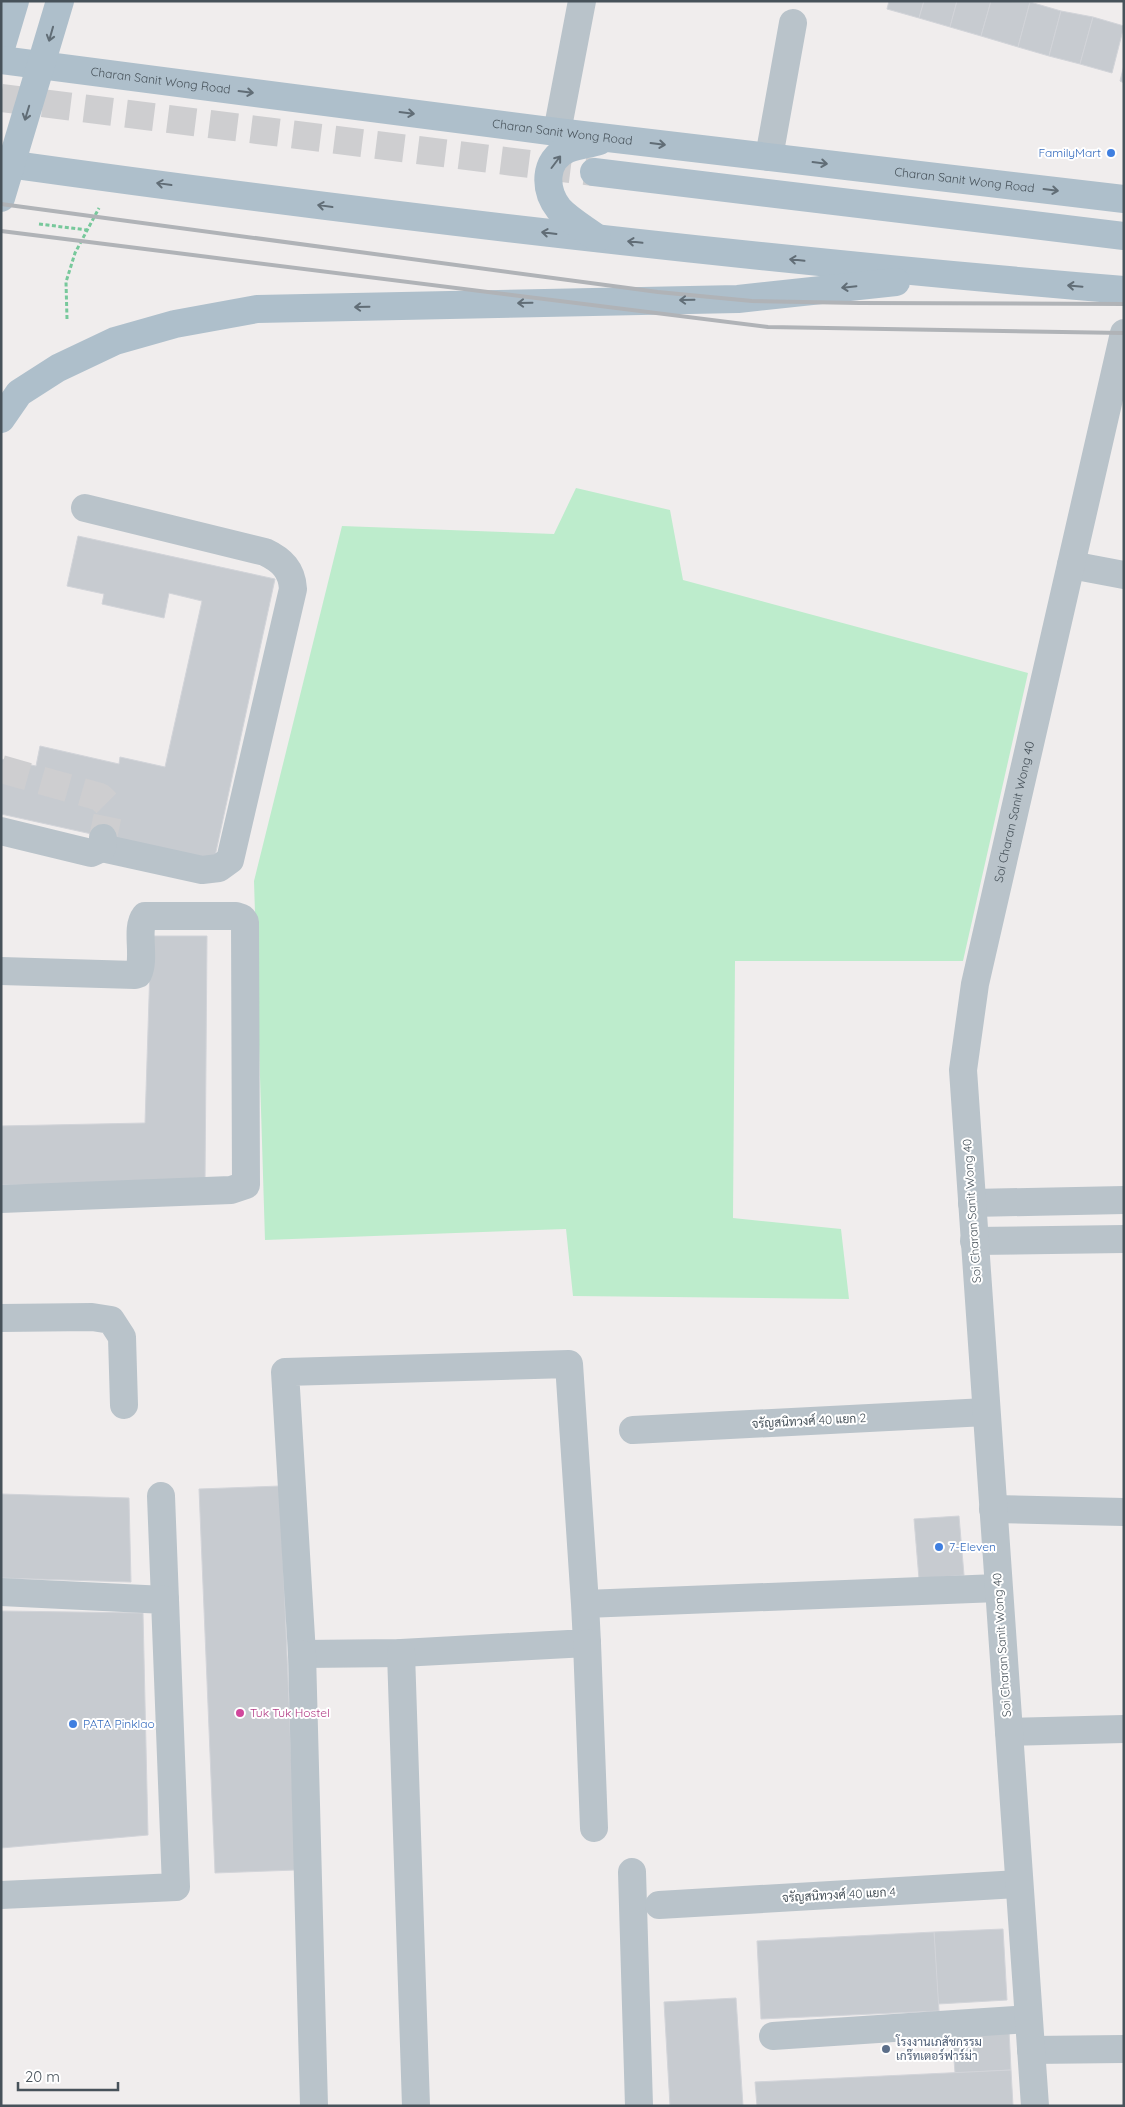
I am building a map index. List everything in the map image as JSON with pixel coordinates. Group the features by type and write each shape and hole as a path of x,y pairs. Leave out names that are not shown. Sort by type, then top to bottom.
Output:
{"main road":[{"path":"1,48 14,1"},
{"path":"1,198 6,163 41,66 60,1"},
{"name":"Charan Sanit Wong Road","path":"1,60 557,132 1124,199"},
{"path":"598,238 560,210 549,192 547,176 555,160 567,150 610,138"},
{"path":"6,163 374,212 598,238 950,276 1124,290"},
{"path":"594,172 1124,236"},
{"path":"1,418 20,393 58,368 115,341 175,324 257,309 738,299 950,276"}],"street":[{"path":"557,132 582,1"},
{"path":"769,157 793,24"},
{"name":"Soi Charan Sanit Wong 40","path":"1035,2106 963,1070 976,984 1124,333"},
{"path":"1,831 88,853 97,852 103,843 202,870 219,868 230,860 293,589 292,575 288,568 280,561 265,552 85,508"},
{"path":"1071,565 1124,575"},
{"path":"1,971 135,975 138,974 141,966 142,922 145,916 236,916 242,918 245,922 246,1185 231,1190 1,1198"},
{"path":"972,1203 1124,1200"},
{"path":"974,1240 1124,1239"},
{"path":"1,1318 92,1317 111,1320 122,1337 124,1405"},
{"path":"314,2106 302,1654 285,1372 569,1364 585,1604 594,1828"},
{"name":"จรัญสนิทวงศ์ 40 แยก 2","path":"632,1430 986,1412"},
{"path":"1,1896 176,1887 161,1496"},
{"path":"993,1509 1124,1512"},
{"path":"585,1604 998,1588"},
{"path":"1,1592 165,1600"},
{"path":"302,1654 401,1653 587,1643"},
{"path":"401,1653 416,2106"},
{"path":"1009,1732 1124,1729"},
{"path":"632,1872 639,2106"},
{"name":"จรัญสนิทวงศ์ 40 แยก 4","path":"659,1906 1019,1884"},
{"path":"773,2036 1028,2019"},
{"path":"1031,2050 1124,2049"}],"path":[{"path":"67,319 66,282 75,253 99,208"},
{"path":"39,224 87,230"}],"green space":[{"path":"576,488 670,510 683,580 1028,673 963,961 735,961 733,1218 841,1229 849,1299 573,1296 566,1229 265,1240 254,881 342,526 554,534"}],"building":[{"path":"889,1 924,1 919,18 887,9"},
{"path":"924,1 957,1 950,27 919,18"},
{"path":"957,1 991,1 981,36 950,27"},
{"path":"991,1 1030,2 1018,47 981,36"},
{"path":"1030,2 1061,11 1049,56 1018,47"},
{"path":"1061,11 1093,17 1080,64 1049,56"},
{"path":"1093,17 1124,26 1112,73 1080,64"},
{"path":"1124,65 1124,83 1120,81"},
{"path":"78,536 275,579 214,861 1,814 1,759 36,766 40,746 119,764 120,757 165,767 202,601 169,593 164,618 102,604 104,594 67,586"},
{"path":"151,936 207,936 205,1184 1,1185 1,1126 145,1123"},
{"path":"280,1486 296,1870 215,1873 199,1489"},
{"path":"1,1494 129,1498 131,1582 1,1578"},
{"name":"7-Eleven","path":"959,1516 964,1575 919,1579 914,1519"},
{"name":"PATA Pinklao","path":"1,1611 143,1613 148,1835 1,1848"},
{"path":"1003,1929 1007,2000 938,2004 934,1932"},
{"path":"934,1932 939,2011 761,2019 757,1941"},
{"path":"736,1998 743,2106 670,2106 664,2002"},
{"path":"1009,2030 1011,2070 955,2073 952,2033"},
{"path":"1011,2070 1013,2106 757,2106 755,2082"}],"tunnel":[{"path":"1,98 594,172"},
{"path":"1,769 100,797 108,805 109,809 103,838"}],"railway":[{"path":"1,204 658,292 752,301 1124,304"},
{"path":"1,231 768,327 1124,333"}],"place":[{"name":"FamilyMart","path":"1111,153"},
{"name":"7-Eleven","path":"939,1547"},
{"name":"Tuk Tuk Hostel","path":"240,1713"},
{"name":"PATA Pinklao","path":"73,1724"},
{"name":"โรงงานเภสัชกรรม เกร๊ทเตอร์ฟาร์ม่า","path":"886,2049"}]}
